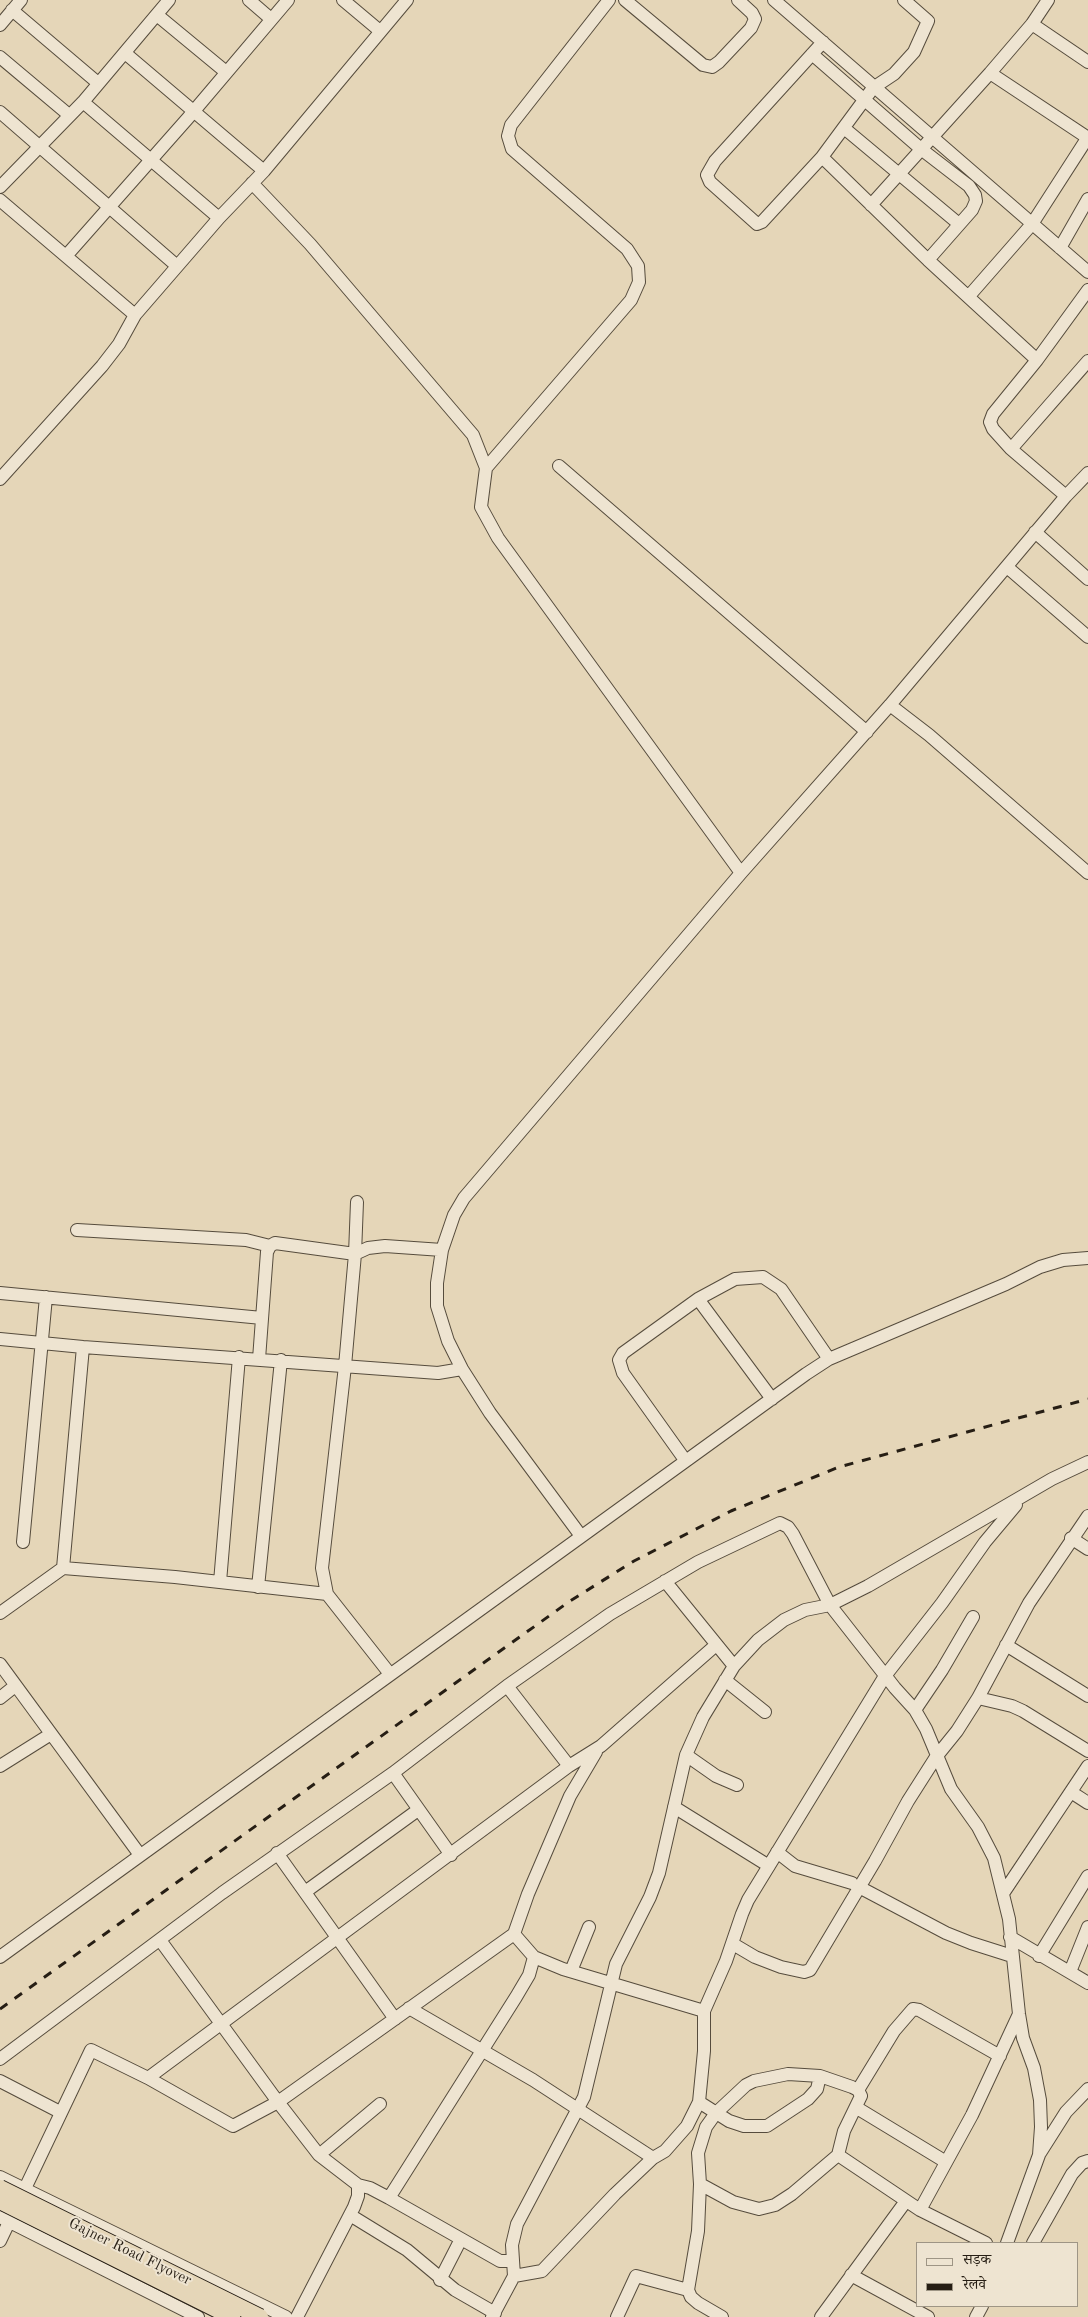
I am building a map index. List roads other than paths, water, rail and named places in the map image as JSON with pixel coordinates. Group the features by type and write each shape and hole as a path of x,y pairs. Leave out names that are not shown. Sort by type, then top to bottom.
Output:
{"main road":[{"name":"Gajner Road Flyover","path":"0,2188 260,2317"},
{"name":"Gajner Road Flyover","path":"0,2201 232,2317"}],"street":[{"path":"0,25 21,0"},
{"path":"0,187 83,102 169,0"},
{"path":"249,0 271,19"},
{"path":"66,256 151,161 288,0"},
{"path":"343,0 380,31"},
{"path":"388,0 398,10"},
{"path":"0,479 102,366 119,344 135,315 219,218 264,171 407,0"},
{"path":"486,468 631,300 639,282 638,266 627,250 512,149 508,136 511,125 609,0"},
{"path":"625,0 703,65 712,66 719,62 751,28 755,19 752,13 738,0"},
{"path":"774,0 873,88 1088,272"},
{"path":"822,42 715,161 707,174 710,182 757,224 762,222 822,157 873,88 894,74 914,52 928,21 904,0"},
{"path":"871,205 990,73 1032,24 1048,0"},
{"path":"12,10 98,83"},
{"path":"157,15 226,72"},
{"path":"1032,24 1088,62"},
{"path":"125,53 264,171"},
{"path":"812,54 921,149 969,186 975,194 976,201 972,210 928,260"},
{"path":"0,57 69,115"},
{"path":"969,296 1032,224 1088,137 990,73"},
{"path":"83,102 219,218"},
{"path":"0,112 177,266"},
{"path":"844,128 959,224"},
{"path":"822,157 928,260 1037,360"},
{"path":"252,183 310,244 473,435 486,468 481,507 498,538 741,872"},
{"path":"1060,248 1088,199"},
{"path":"0,200 135,315"},
{"path":"1066,496 1011,449 992,429 990,422 993,414 1037,360 1088,290"},
{"path":"1011,449 1088,361"},
{"path":"559,466 867,732"},
{"path":"581,1536 490,1413 462,1368 448,1341 438,1306 437,1284 442,1250 454,1215 464,1198 741,872 867,732 1035,532 1088,473"},
{"path":"1035,532 1088,579"},
{"path":"1007,567 1088,637"},
{"path":"890,705 929,735 1088,873"},
{"path":"357,1202 355,1254 345,1366 322,1552 327,1594 390,1674"},
{"path":"77,1230 246,1240 270,1246"},
{"path":"259,1359 267,1252 270,1246 275,1243 355,1254 368,1248 385,1246 442,1250"},
{"path":"0,1957 685,1460 828,1359 1006,1284 1040,1267 1063,1260 1088,1258"},
{"path":"685,1460 622,1372 619,1360 623,1353 698,1299 735,1279 763,1277 781,1289 828,1359"},
{"path":"0,1292 262,1318"},
{"path":"23,1542 46,1297"},
{"path":"698,1299 772,1399"},
{"path":"0,1339 83,1347 438,1373 462,1368"},
{"path":"63,1568 83,1347"},
{"path":"220,1582 239,1357"},
{"path":"258,1586 281,1360"},
{"path":"350,2216 407,2250 440,2280 494,2315 514,2276 512,2245 517,2224 579,2108 616,1964 650,1897 659,1873 686,1755 703,1717 734,1666 758,1640 784,1620 805,1610 830,1605 868,1586 1052,1479 1088,1462"},
{"path":"514,2276 542,2271 653,2158 665,2151 676,2140 687,2126 699,2102 704,2051 704,2011 733,1944 742,1914 777,1852 884,1676 942,1603 985,1542 1023,1497"},
{"path":"733,1944 755,1957 781,1967 804,1972 810,1970 856,1885 936,1757 957,1731 978,1698 1029,1603 1071,1538 1088,1516"},
{"path":"0,2059 277,1854 392,1773 507,1686 610,1614 698,1562 780,1523 788,1527 793,1534 830,1605 884,1676 915,1710 926,1729 936,1757 951,1789 978,1827 994,1858 1010,1919 1012,1956 1023,2038 1034,2068 1040,2100 1039,2155"},
{"path":"1071,1538 1088,1549"},
{"path":"0,1596 4,1610 63,1568 327,1594"},
{"path":"665,1581 734,1666"},
{"path":"915,1710 942,1670 973,1617"},
{"path":"148,2078 452,1855 569,1766 600,1746 716,1645"},
{"path":"1006,1645 1088,1696"},
{"path":"0,1664 140,1855"},
{"path":"725,1680 765,1712"},
{"path":"0,1698 15,1686"},
{"path":"507,1686 569,1766"},
{"path":"978,1698 1012,1706 1023,1711 1088,1751"},
{"path":"0,1766 51,1734"},
{"path":"0,2241 5,2220 24,2189 91,2050 148,2078 234,2126 278,2102 514,1934 528,1894 570,1796 600,1746"},
{"path":"686,1755 716,1776 737,1786"},
{"path":"1004,1892 1088,1766"},
{"path":"392,1773 452,1855"},
{"path":"1071,1792 1088,1803"},
{"path":"674,1807 769,1866"},
{"path":"305,1892 418,1810"},
{"path":"777,1852 796,1866 856,1885 946,1933 1012,1956"},
{"path":"277,1854 395,2019"},
{"path":"1040,1956 1088,1876"},
{"path":"571,1971 589,1927"},
{"path":"1070,1972 1088,1927"},
{"path":"514,1934 534,1957 571,1971 704,2011"},
{"path":"1010,1937 1088,1983"},
{"path":"160,1940 319,2155 358,2185 370,2188 390,2198 500,2261 513,2261"},
{"path":"390,2198 529,1975 534,1957"},
{"path":"409,2008 579,2108 653,2158"},
{"path":"858,2090 894,2031 914,2009 919,2010 1000,2056"},
{"path":"920,2210 972,2115 1019,2014"},
{"path":"700,2184 733,2202 759,2208 775,2204 792,2194 838,2155 844,2131 857,2108 861,2096 858,2090 820,2076 788,2074 754,2082 746,2085 716,2113 706,2127 698,2153 700,2184 698,2231 688,2290 691,2297 698,2303 722,2317"},
{"path":"699,2102 716,2113 744,2126 767,2126 808,2099 817,2089 820,2076"},
{"path":"0,2081 60,2112"},
{"path":"1007,2242 1039,2155 1066,2112 1088,2089"},
{"path":"319,2155 380,2104"},
{"path":"857,2108 946,2162"},
{"path":"838,2155 920,2210 984,2242"},
{"path":"1034,2242 1072,2174 1082,2163 1088,2161"},
{"path":"0,2177 286,2317"},
{"path":"297,2317 350,2216 358,2196 358,2185"},
{"path":"821,2317 906,2201"},
{"path":"5,2220 198,2317"},
{"path":"440,2280 461,2239"},
{"path":"851,2275 928,2317"},
{"path":"617,2317 636,2276 688,2290"}],"railway":[{"path":"0,2009 570,1601 634,1561 731,1511 839,1467 1088,1399"}]}
